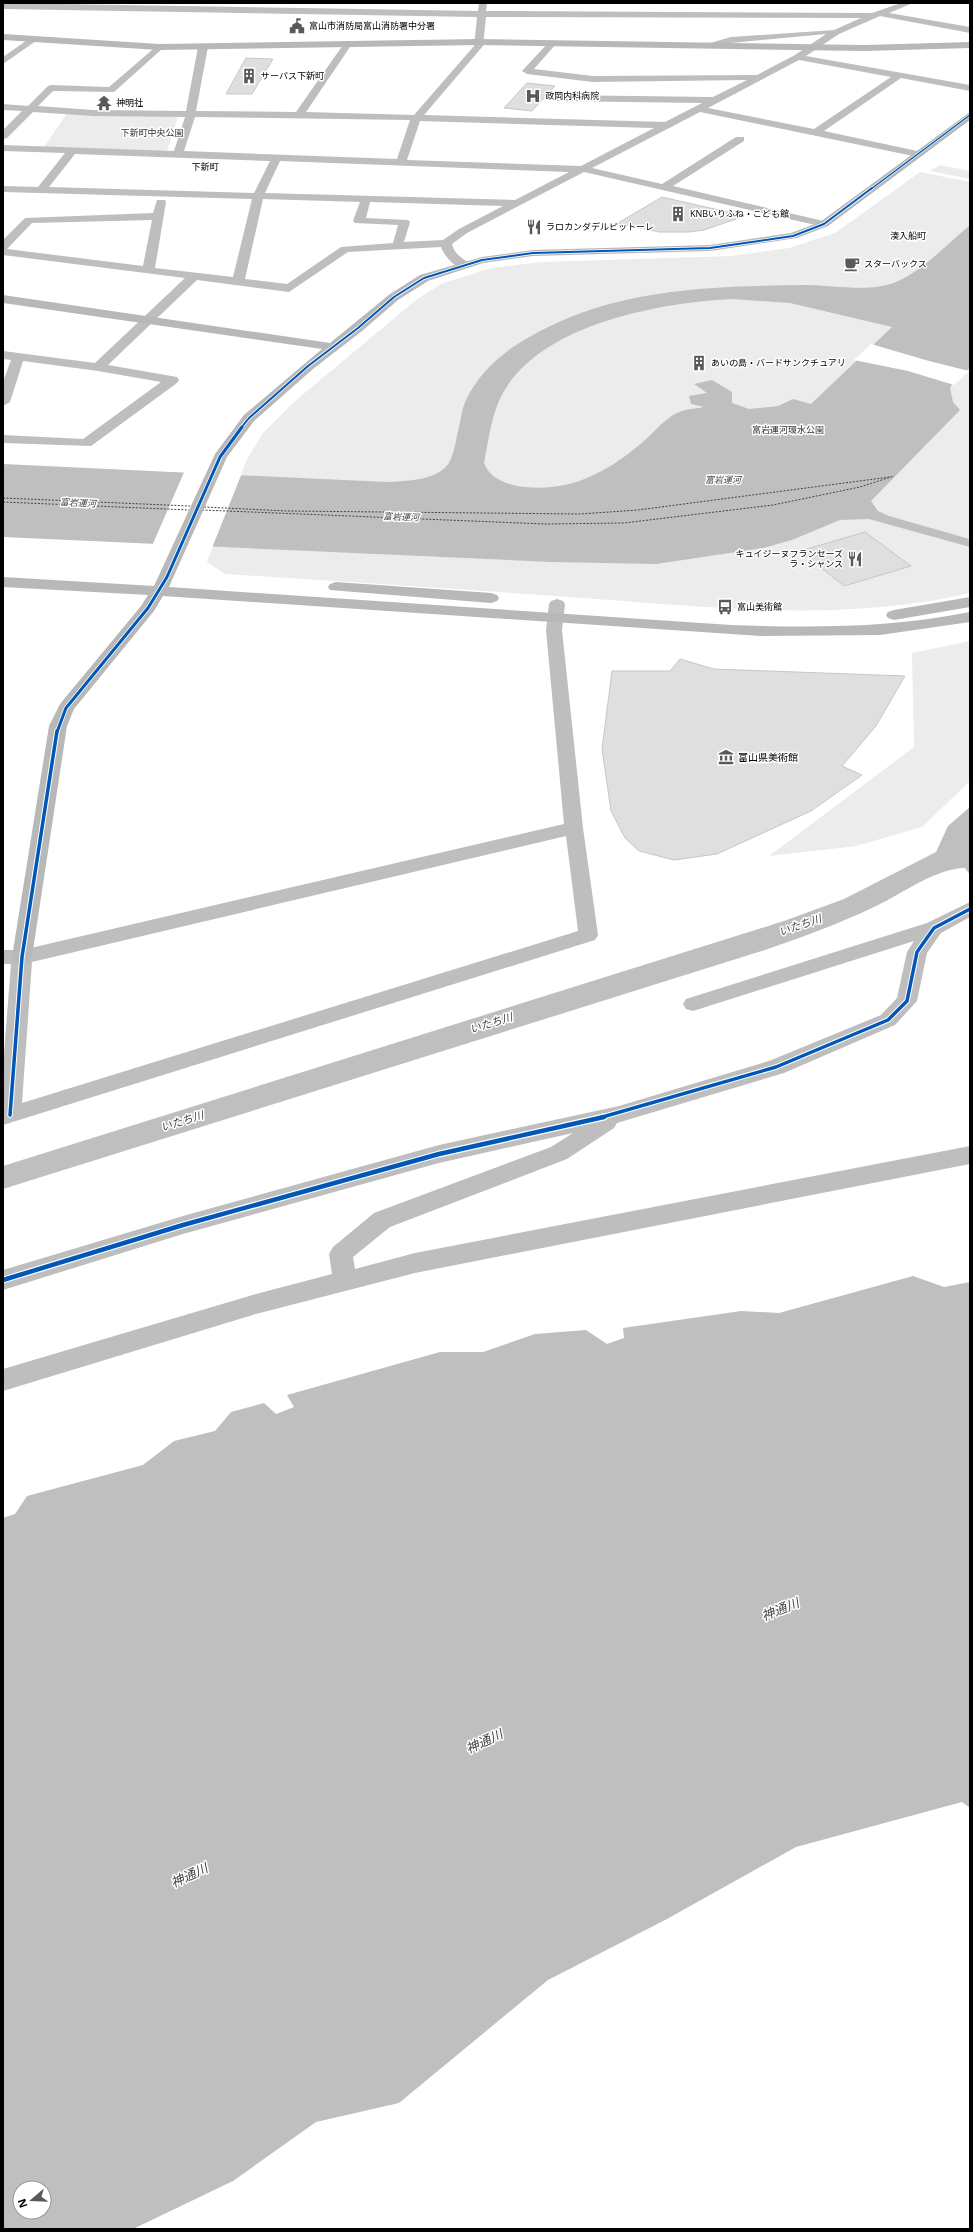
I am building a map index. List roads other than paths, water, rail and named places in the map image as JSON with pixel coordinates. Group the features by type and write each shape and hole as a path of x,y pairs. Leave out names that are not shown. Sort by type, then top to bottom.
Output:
{"street":[{"path":"401,162 416,118 478,46 483,3"},
{"path":"3,252 288,288 345,249 446,243 463,231 798,57 810,47 877,14 902,4"},
{"path":"3,6 173,6 481,14 877,14 970,30"},
{"path":"708,46 732,40 844,30"},
{"path":"3,37 159,47 479,42 810,47 970,45"},
{"path":"3,60 33,39"},
{"path":"299,115 348,44"},
{"path":"552,44 526,71 577,78 760,77"},
{"path":"3,136 51,88 111,90 159,47"},
{"path":"178,154 191,113 203,47"},
{"path":"798,57 970,88"},
{"path":"815,133 900,75"},
{"path":"577,78 552,100 716,100"},
{"path":"3,107 93,113 299,115 668,125"},
{"path":"700,109 918,154"},
{"path":"528,121 539,112"},
{"path":"556,610 574,828 588,935 7,1116 12,957 58,726 66,708 148,608 163,584 220,457 248,418 308,366 394,297 424,278 482,260 533,253 710,248 750,244 793,236 824,224 970,115"},
{"path":"664,188 740,139"},
{"path":"3,148 583,169 824,224"},
{"path":"41,190 72,151"},
{"path":"238,282 258,196 277,157"},
{"path":"3,189 519,203"},
{"path":"148,270 162,193"},
{"path":"366,198 359,221 404,222 398,245"},
{"path":"3,247 29,220 158,216"},
{"path":"446,243 448,252 455,260 464,265"},
{"path":"98,367 193,277"},
{"path":"3,299 333,347"},
{"path":"3,355 98,367 172,380 86,443 3,439"},
{"path":"3,402 18,357"},
{"path":"3,570 163,584 556,610 832,619 892,616 970,602"},
{"path":"3,582 285,584"},
{"path":"317,586 556,610 731,630 837,633 892,631 970,617"},
{"path":"12,957 574,828"},
{"path":"693,1004 934,928 970,909"},
{"path":"3,1280 183,1225 439,1154 619,1114 776,1067 888,1020 907,1001 917,952 934,928"},
{"path":"345,1280 341,1254 382,1220 559,1153 619,1114"},
{"path":"3,1380 256,1304 415,1262 970,1155"}],"water":[{"name":"富岩運河","path":"970,225 970,368 956,378 950,388 953,402 960,410 871,501 878,511 889,516 966,538 970,540 970,547 869,519 840,520 792,540 763,548 656,564 552,562 3,537 3,464 386,482 421,479 438,473 445,468 450,461 465,403 477,381 491,365 508,351 526,339 558,322 592,309 662,293 734,287 806,285 863,288 886,285 906,277 926,264","holes":["731,299 790,303 892,327 811,404 793,399 778,406 749,409 732,403 732,392 712,380 694,384 707,393 689,396 691,404 704,407 683,411 673,415 644,441 616,463 586,478 570,484 536,488 517,486 507,483 497,479 486,468 484,463 489,434 494,414 501,396 525,366 548,347 576,332 607,321 672,305"]},
{"name":"いたち川","path":"970,807 970,875 965,868 943,872 919,882 886,901 850,918 768,949 3,1189 3,1166 784,921 844,899 936,852 948,826"},
{"name":"神通川","path":"913,1276 944,1287 970,1282 970,1808 962,1802 796,1847 667,1919 548,1980 399,2103 316,2122 233,2181 133,2229 3,2229 3,1518 15,1514 27,1496 143,1465 174,1441 215,1431 231,1412 264,1403 276,1414 294,1407 287,1395 440,1352 483,1352 535,1334 586,1330 607,1344 624,1338 623,1328 741,1311 779,1313"}],"place":[{"name":"富山市消防局富山消防署中分署","path":"297,26"},
{"name":"サーパス下新町","path":"249,76"},
{"name":"政岡内科病院","path":"533,96"},
{"name":"神明社","path":"104,103"},
{"name":"KNBいりふね・こども館","path":"678,214"},
{"name":"ラロカンダデルピットーレ","path":"534,227"},
{"name":"スターバックス","path":"852,264"},
{"name":"あいの島・バードサンクチュアリ","path":"699,363"},
{"name":"キュイジーヌフランセーズ ラ・シャンス","path":"855,559"},
{"name":"富山美術館","path":"725,607"},
{"name":"富山県美術館","path":"726,757"}],"district":[{"name":"下新町","path":"205,167"},
{"name":"湊入船町","path":"908,236"}],"park label":[{"name":"下新町中央公園","path":"152,133"},
{"name":"富岩運河環水公園","path":"788,430"}]}
